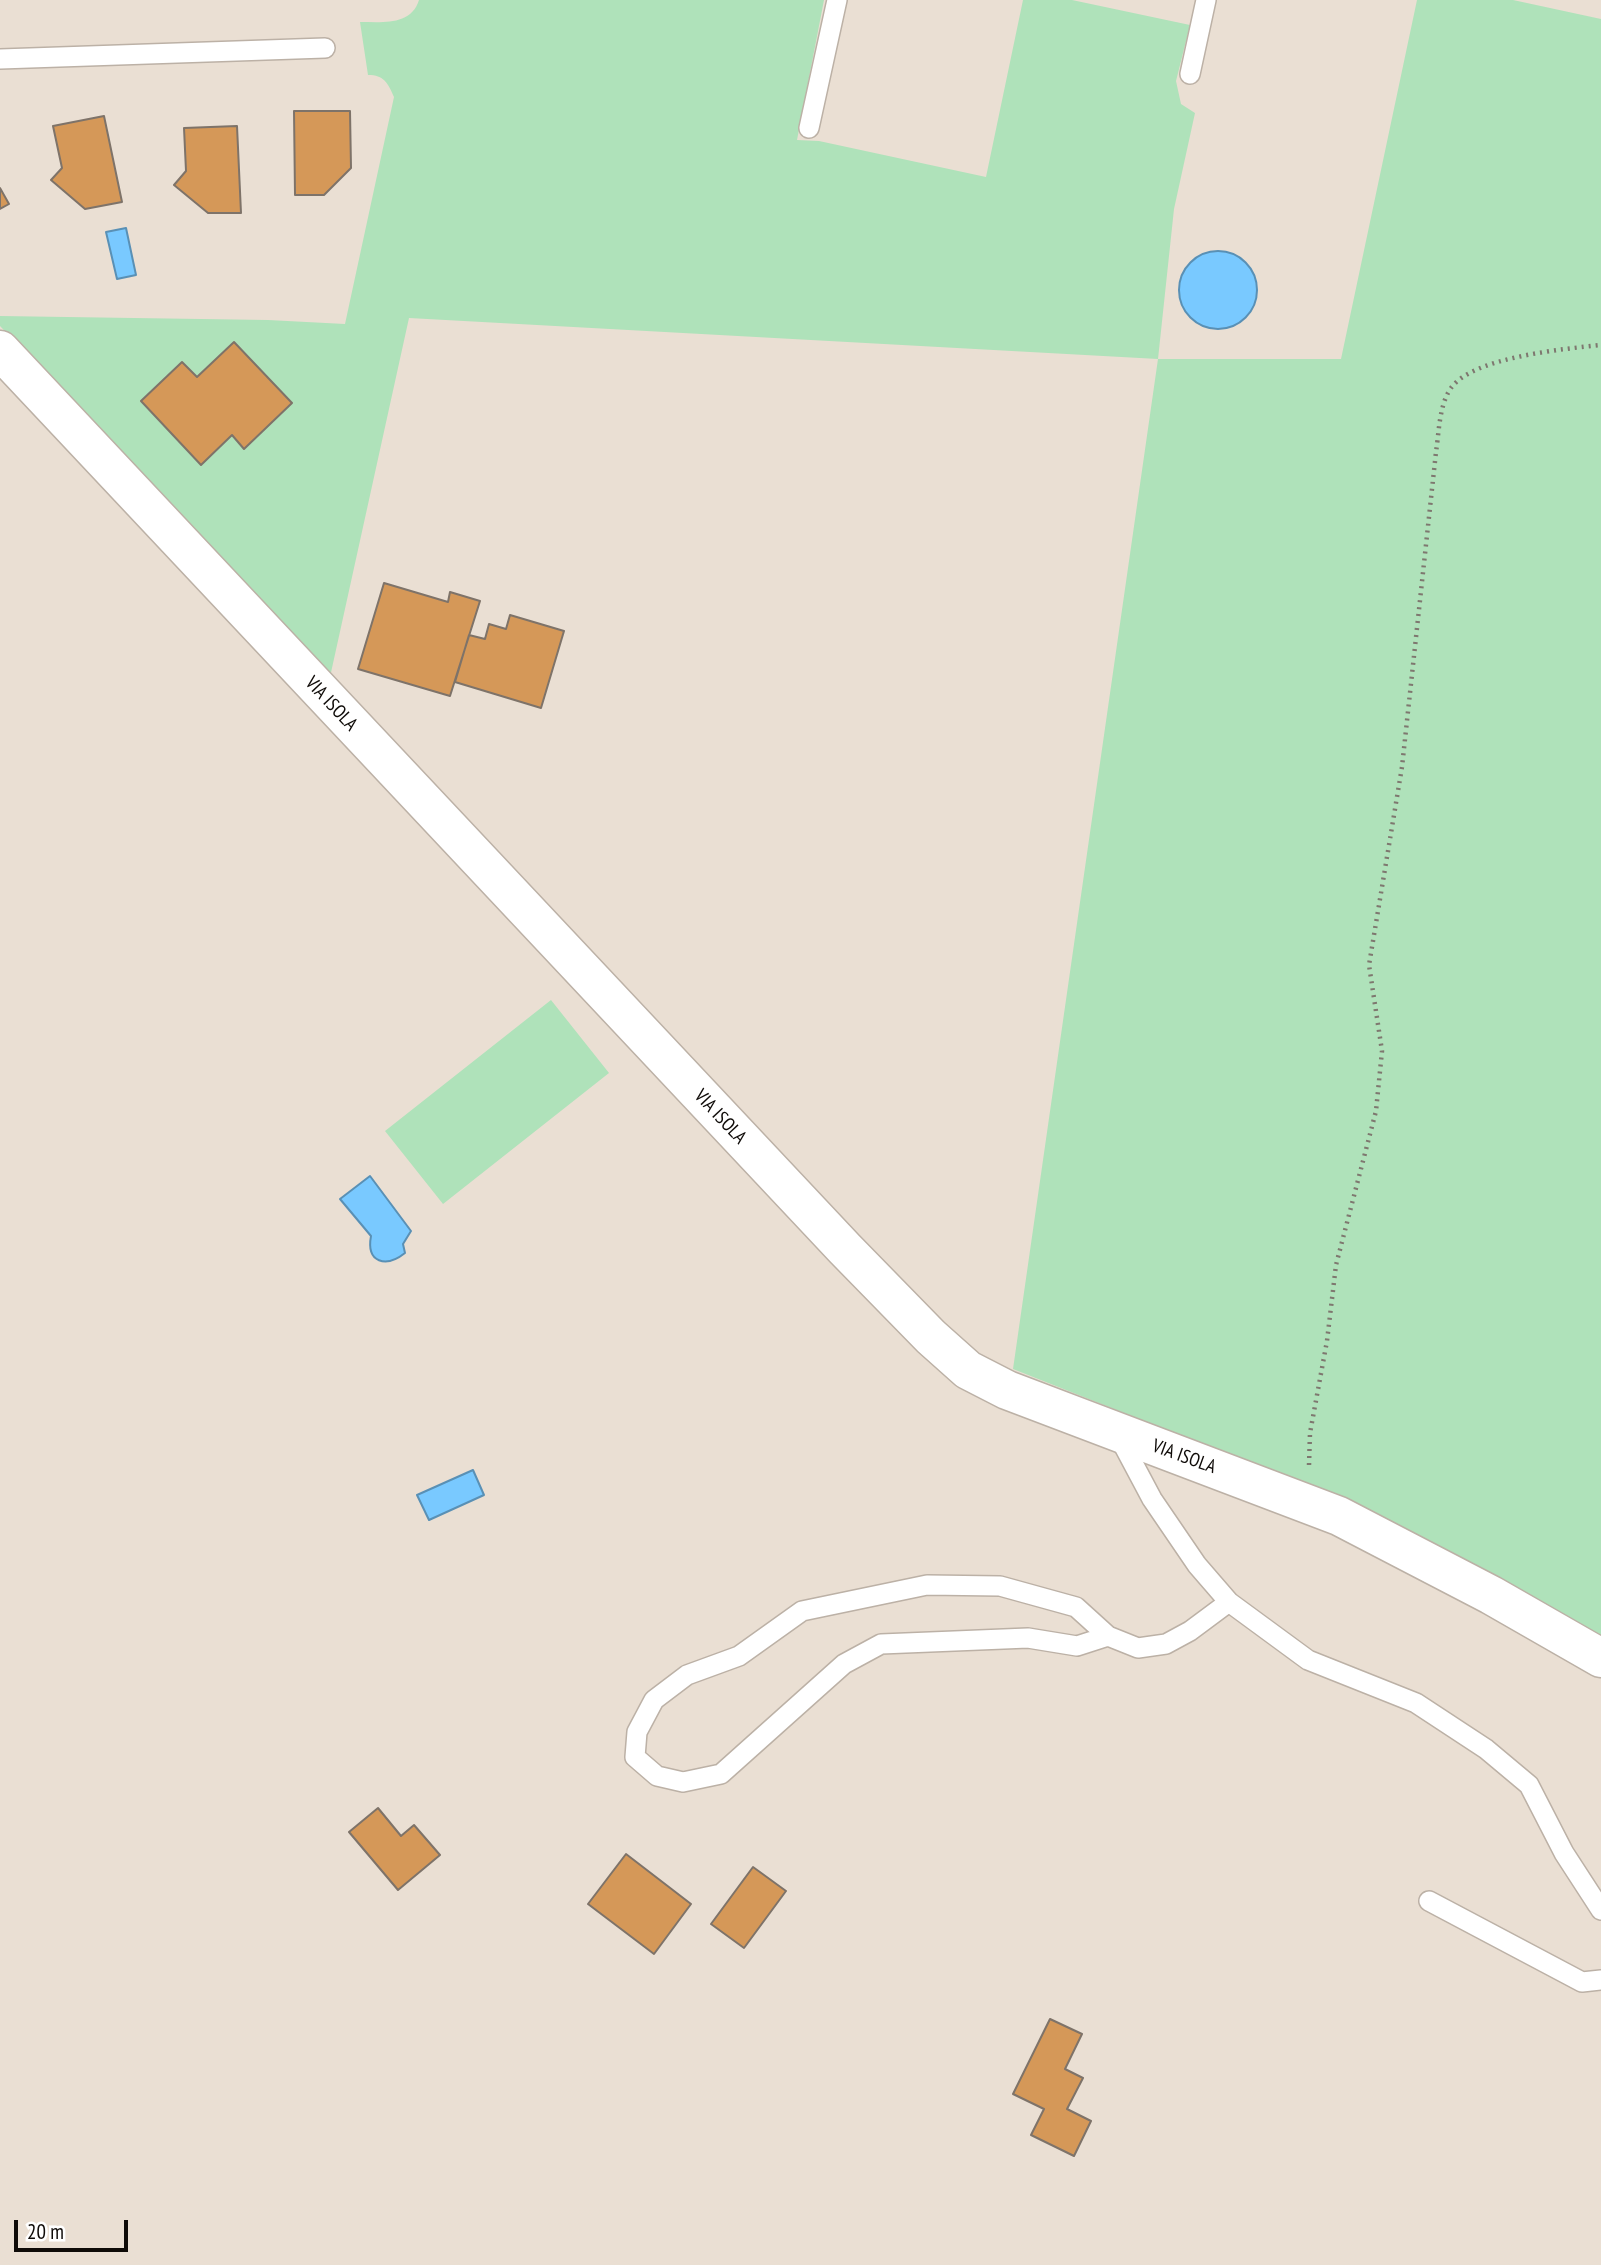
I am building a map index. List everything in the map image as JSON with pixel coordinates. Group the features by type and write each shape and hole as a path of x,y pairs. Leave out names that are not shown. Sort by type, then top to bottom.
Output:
{"street":[{"name":"VIA ISOLA","path":"0,350 788,1189 931,1337 968,1370 1006,1390 1339,1516 1492,1595 1601,1658"}],"lane":[{"path":"809,128 837,0"},
{"path":"1190,74 1206,0"},
{"path":"0,59 325,48"},
{"path":"1118,1434 1152,1499 1197,1565 1229,1602 1308,1660 1416,1703 1486,1749 1529,1785 1564,1853 1601,1910"},
{"path":"1108,1636 1077,1646 1028,1639 881,1644 844,1664 721,1774 683,1782 657,1776 635,1757 637,1732 654,1700 687,1675 739,1656 802,1611 927,1585 1000,1586 1076,1607 1108,1636 1138,1648 1166,1644 1190,1631 1229,1602"},
{"path":"1429,1901 1582,1982 1601,1980"}],"path":[{"path":"1307,1504 1310,1433 1327,1340 1336,1265 1376,1111 1382,1051 1369,965 1402,767 1436,452 1443,410 1451,388 1475,369 1545,351 1601,345"}],"green space":[{"path":"419,0 824,0 797,140 819,141 986,177 1023,0 1072,0 1190,25 1176,81 1181,104 1195,113 1174,209 1158,359 409,318 330,677 0,326 0,316 268,320 345,324 394,97 385,81 378,76 368,75 360,22 395,21 410,14"},
{"path":"1417,0 1513,0 1601,19 1601,1638 1331,1495 1013,1369 1158,359 1341,359"},
{"path":"551,1000 609,1073 443,1204 385,1131"}],"water":[{"path":"126,228 136,275 117,279 106,232"},
{"path":"1210,251 1226,251 1240,257 1251,268 1257,282 1257,298 1251,312 1240,323 1226,329 1210,329 1196,323 1185,312 1179,298 1179,282 1185,268 1196,257"},
{"path":"370,1176 411,1231 403,1244 405,1253 398,1258 385,1261 375,1257 370,1245 371,1236 340,1199"},
{"path":"473,1470 484,1495 429,1520 417,1495"}],"building":[{"path":"294,111 350,111 351,168 324,195 295,195"},
{"path":"104,116 122,202 85,209 51,180 62,168 53,126"},
{"path":"237,126 241,213 208,213 174,185 186,171 184,128"},
{"path":"0,188 9,204 0,209"},
{"path":"234,342 292,403 244,449 232,435 201,465 141,401 182,362 197,377"},
{"path":"384,583 448,602 450,592 480,601 450,696 358,669"},
{"path":"510,615 564,631 541,708 455,682 469,635 485,639 489,624 506,629"},
{"path":"378,1808 401,1836 414,1825 440,1855 398,1890 349,1832"},
{"path":"626,1854 691,1904 654,1954 588,1904"},
{"path":"753,1867 786,1891 744,1948 711,1924"},
{"path":"1050,2019 1082,2034 1065,2069 1083,2078 1067,2109 1091,2121 1074,2156 1031,2135 1044,2109 1013,2094"}]}
